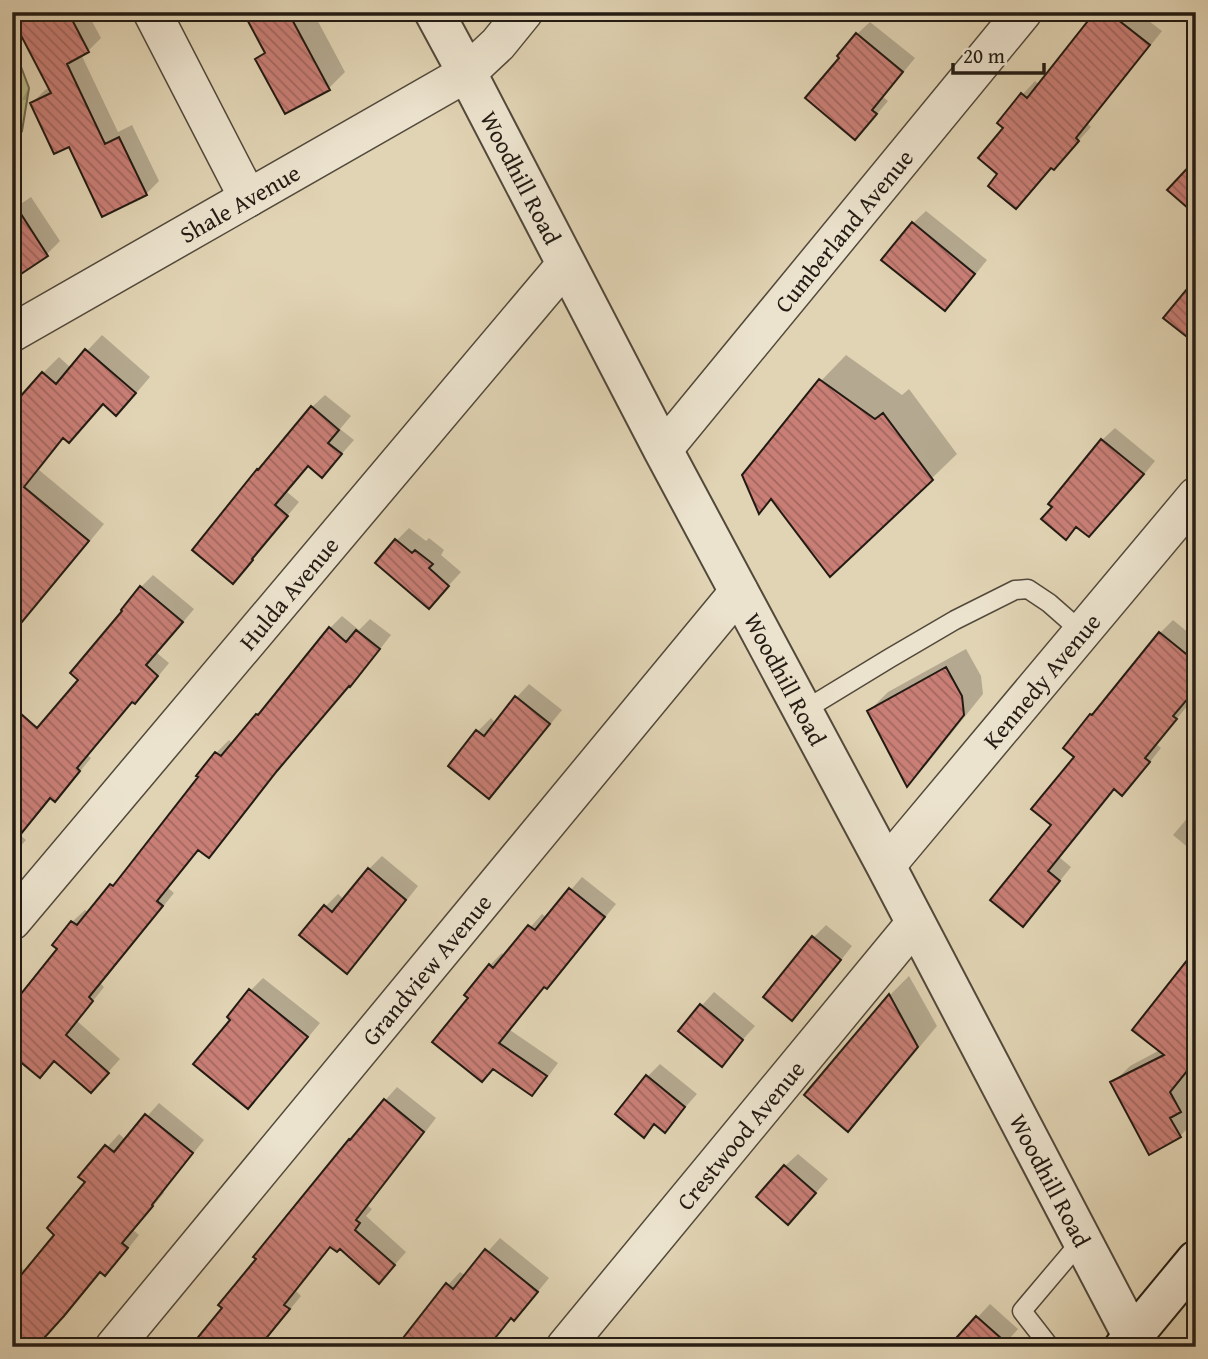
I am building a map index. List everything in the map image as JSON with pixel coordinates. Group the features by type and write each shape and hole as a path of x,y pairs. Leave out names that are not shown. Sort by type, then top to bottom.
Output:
{"street":[{"path":"152,12 248,198"},
{"name":"Woodhill Road","path":"434,12 565,265 886,866 1082,1240 1132,1343"},
{"name":"Shale Avenue","path":"12,333 467,73 498,44 524,12"},
{"name":"Cumberland Avenue","path":"663,450 1023,12"},
{"name":"Hulda Avenue","path":"12,921 565,265"},
{"name":"Kennedy Avenue","path":"886,866 1196,496"},
{"name":"Grandview Avenue","path":"114,1347 739,591"},
{"name":"Crestwood Avenue","path":"565,1347 915,923"},
{"path":"1132,1343 1196,1260"}],"lane":[{"path":"803,711 955,620 1015,590 1028,589 1049,603 1082,632"},
{"path":"1050,1347 1022,1311 1082,1240"}],"green space":[{"path":"12,43 29,88 22,131 12,127"}],"building":[{"path":"32,12 68,12 89,52 67,64 105,144 119,137 147,195 102,217 69,147 54,154 30,103 51,93 14,22"},
{"path":"243,12 288,12 330,90 285,114 255,59 265,53"},
{"path":"1095,12 1108,12 1150,45 1076,138 1079,141 1054,170 1051,168 1016,209 988,186 997,174 978,158 1003,128 997,123 1021,93 1027,98"},
{"path":"856,33 903,72 872,110 877,114 855,140 805,98"},
{"path":"1196,159 1196,215 1167,190"},
{"path":"12,200 48,256 12,280"},
{"path":"912,222 975,274 945,311 881,260"},
{"path":"1196,278 1196,344 1163,318"},
{"path":"85,349 136,393 116,416 103,404 69,443 63,438 24,487 89,541 12,634 12,406 42,372 56,384"},
{"path":"819,379 875,419 883,413 933,480 830,577 771,499 759,514 742,475"},
{"path":"311,406 339,430 328,443 342,454 322,478 308,466 275,505 288,516 233,584 192,550"},
{"path":"1101,439 1144,474 1089,537 1076,527 1066,540 1041,519 1052,507 1048,504"},
{"path":"395,539 412,553 415,550 433,564 429,568 449,586 429,609 375,563"},
{"path":"140,586 183,622 146,665 158,676 135,704 132,702 77,768 80,771 55,802 50,798 12,845 12,706 37,728 78,680 70,673"},
{"path":"329,627 346,642 356,630 380,649 277,771 209,858 198,850 157,901 163,906 89,997 93,1001 66,1035 109,1073 91,1093 54,1061 40,1078 12,1055 12,1005 57,949 52,945 71,921 77,925 110,884 113,886 215,752 221,756"},
{"path":"1159,632 1196,662 1196,689 1173,716 1177,719 1145,758 1150,762 1122,796 1114,789 1048,871 1060,881 1023,927 990,900 1051,825 1031,809 1074,757 1063,748"},
{"path":"946,667 962,696 964,715 907,787 867,711"},
{"path":"515,696 550,724 489,799 448,766 476,730 484,736"},
{"path":"368,868 406,900 347,974 299,935 324,905 332,912"},
{"path":"569,888 605,917 499,1043 547,1076 532,1096 493,1069 482,1082 432,1042 468,998 464,995 489,964 493,968 528,925 535,930"},
{"path":"812,936 841,960 792,1021 763,997"},
{"path":"1196,949 1196,1060 1170,1092 1181,1112 1170,1118 1181,1137 1149,1155 1110,1082 1164,1055 1132,1030"},
{"path":"249,989 308,1037 248,1109 193,1064 230,1020 227,1017"},
{"path":"889,994 918,1047 848,1132 804,1095"},
{"path":"700,1004 743,1040 722,1067 678,1031"},
{"path":"646,1075 685,1107 665,1133 654,1124 644,1138 615,1114"},
{"path":"384,1099 424,1132 356,1220 360,1223 355,1230 395,1265 379,1284 340,1249 337,1252 330,1247 284,1305 290,1309 259,1347 190,1347 222,1308 218,1305 256,1259 253,1257"},
{"path":"145,1114 193,1153 122,1243 128,1248 105,1276 100,1272 36,1347 12,1347 12,1286 54,1235 47,1228 85,1182 78,1177 105,1145 114,1152"},
{"path":"784,1165 816,1193 788,1225 756,1197"},
{"path":"485,1249 538,1292 514,1321 511,1318 488,1347 396,1347 446,1283 453,1289"},
{"path":"976,1316 1011,1347 948,1347"}]}
